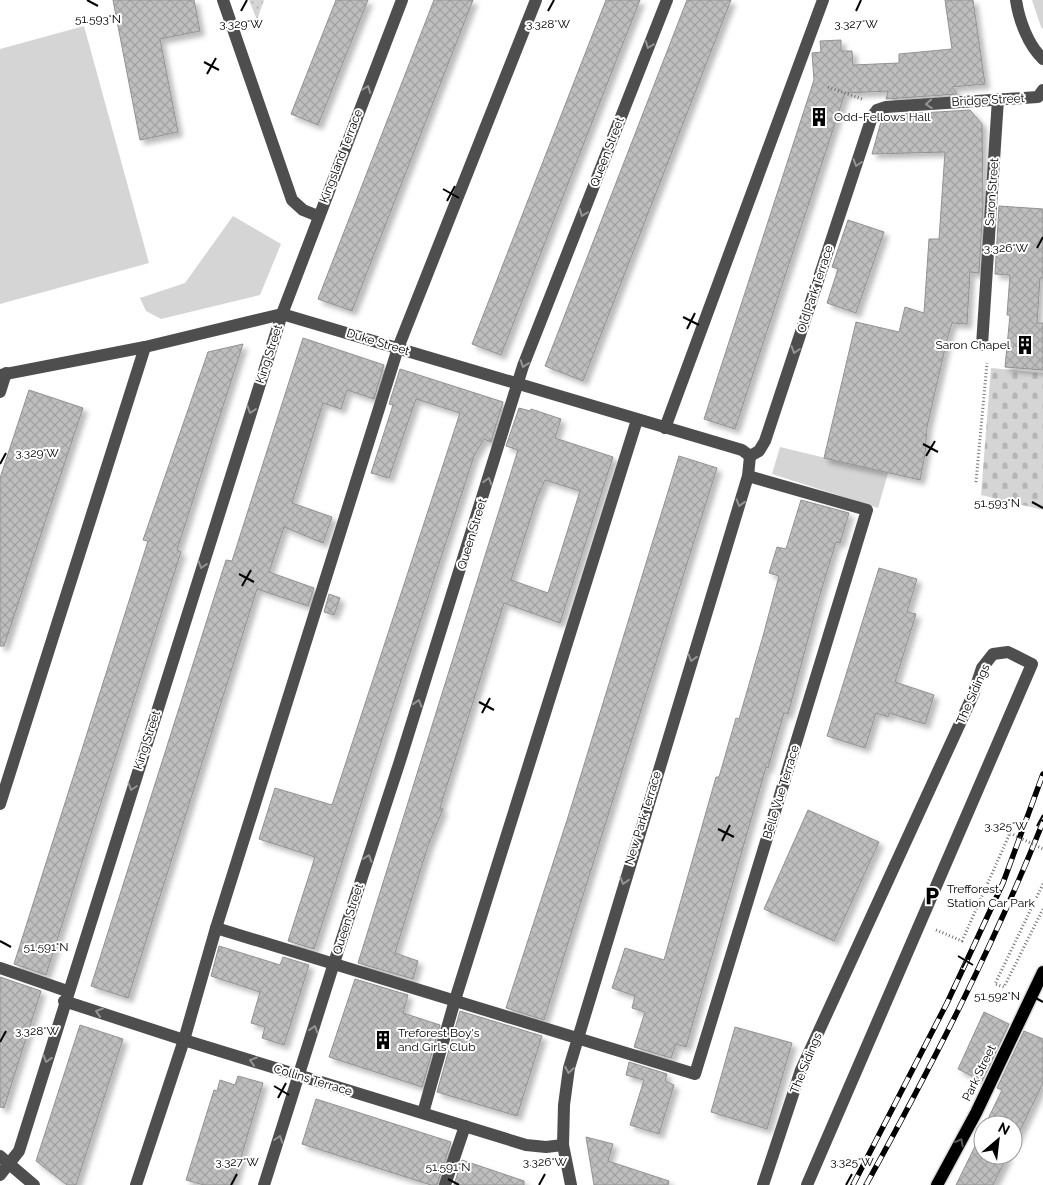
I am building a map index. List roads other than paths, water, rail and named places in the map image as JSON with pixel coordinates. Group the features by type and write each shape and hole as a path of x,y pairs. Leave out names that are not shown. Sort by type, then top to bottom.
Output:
{"main road":[{"name":"Park Street","path":"938,1185 976,1113 1043,972"}],"street":[{"path":"224,0 292,200 303,210 318,216"},
{"name":"Kingsland Terrace","path":"282,314 402,0"},
{"path":"136,1185 184,1040 216,928 398,348 536,0"},
{"name":"Queen Street","path":"264,1185 300,1076 334,963 400,764 523,366 667,0"},
{"path":"665,428 822,0"},
{"path":"1016,0 1018,11 1034,51 1043,59"},
{"name":"Bridge Street","path":"872,117 877,110 886,107 1038,97 1043,90"},
{"name":"Saron Street","path":"982,345 998,100"},
{"name":"Old Park Terrace","path":"750,456 759,450 765,441 872,117"},
{"name":"Duke Street","path":"3,374 145,347 282,314 742,450 750,456"},
{"name":"King Street","path":"0,1175 4,1160 19,1151 66,996 282,314"},
{"path":"0,804 145,347"},
{"path":"0,392 3,374"},
{"path":"423,1113 455,1000 637,420"},
{"name":"New Park Terrace","path":"571,1185 563,1144 564,1105 568,1068 748,476 750,456"},
{"name":"Belle Vue Terrace","path":"576,1038 695,1074 867,510 748,476"},
{"name":"The Sidings","path":"762,1185 802,1070 973,695 982,668 993,654 1008,652 1032,664 807,1185"},
{"path":"216,928 576,1038"},
{"name":"Collins Terrace","path":"0,968 66,996 184,1040 526,1145 546,1147 563,1144"},
{"path":"445,1185 465,1126"},
{"path":"4,1160 34,1185"}],"railway":[{"path":"853,1185 947,1003 1003,883 1043,774"},
{"path":"866,1185 914,1096 982,961 1043,822"}],"place":[{"name":"Odd-Fellows Hall","path":"819,117"},
{"name":"Saron Chapel","path":"1025,345"},
{"name":"Trefforest Station Car Park","path":"932,896"},
{"name":"Treforest Boy's and Girls Club","path":"383,1040"}]}
